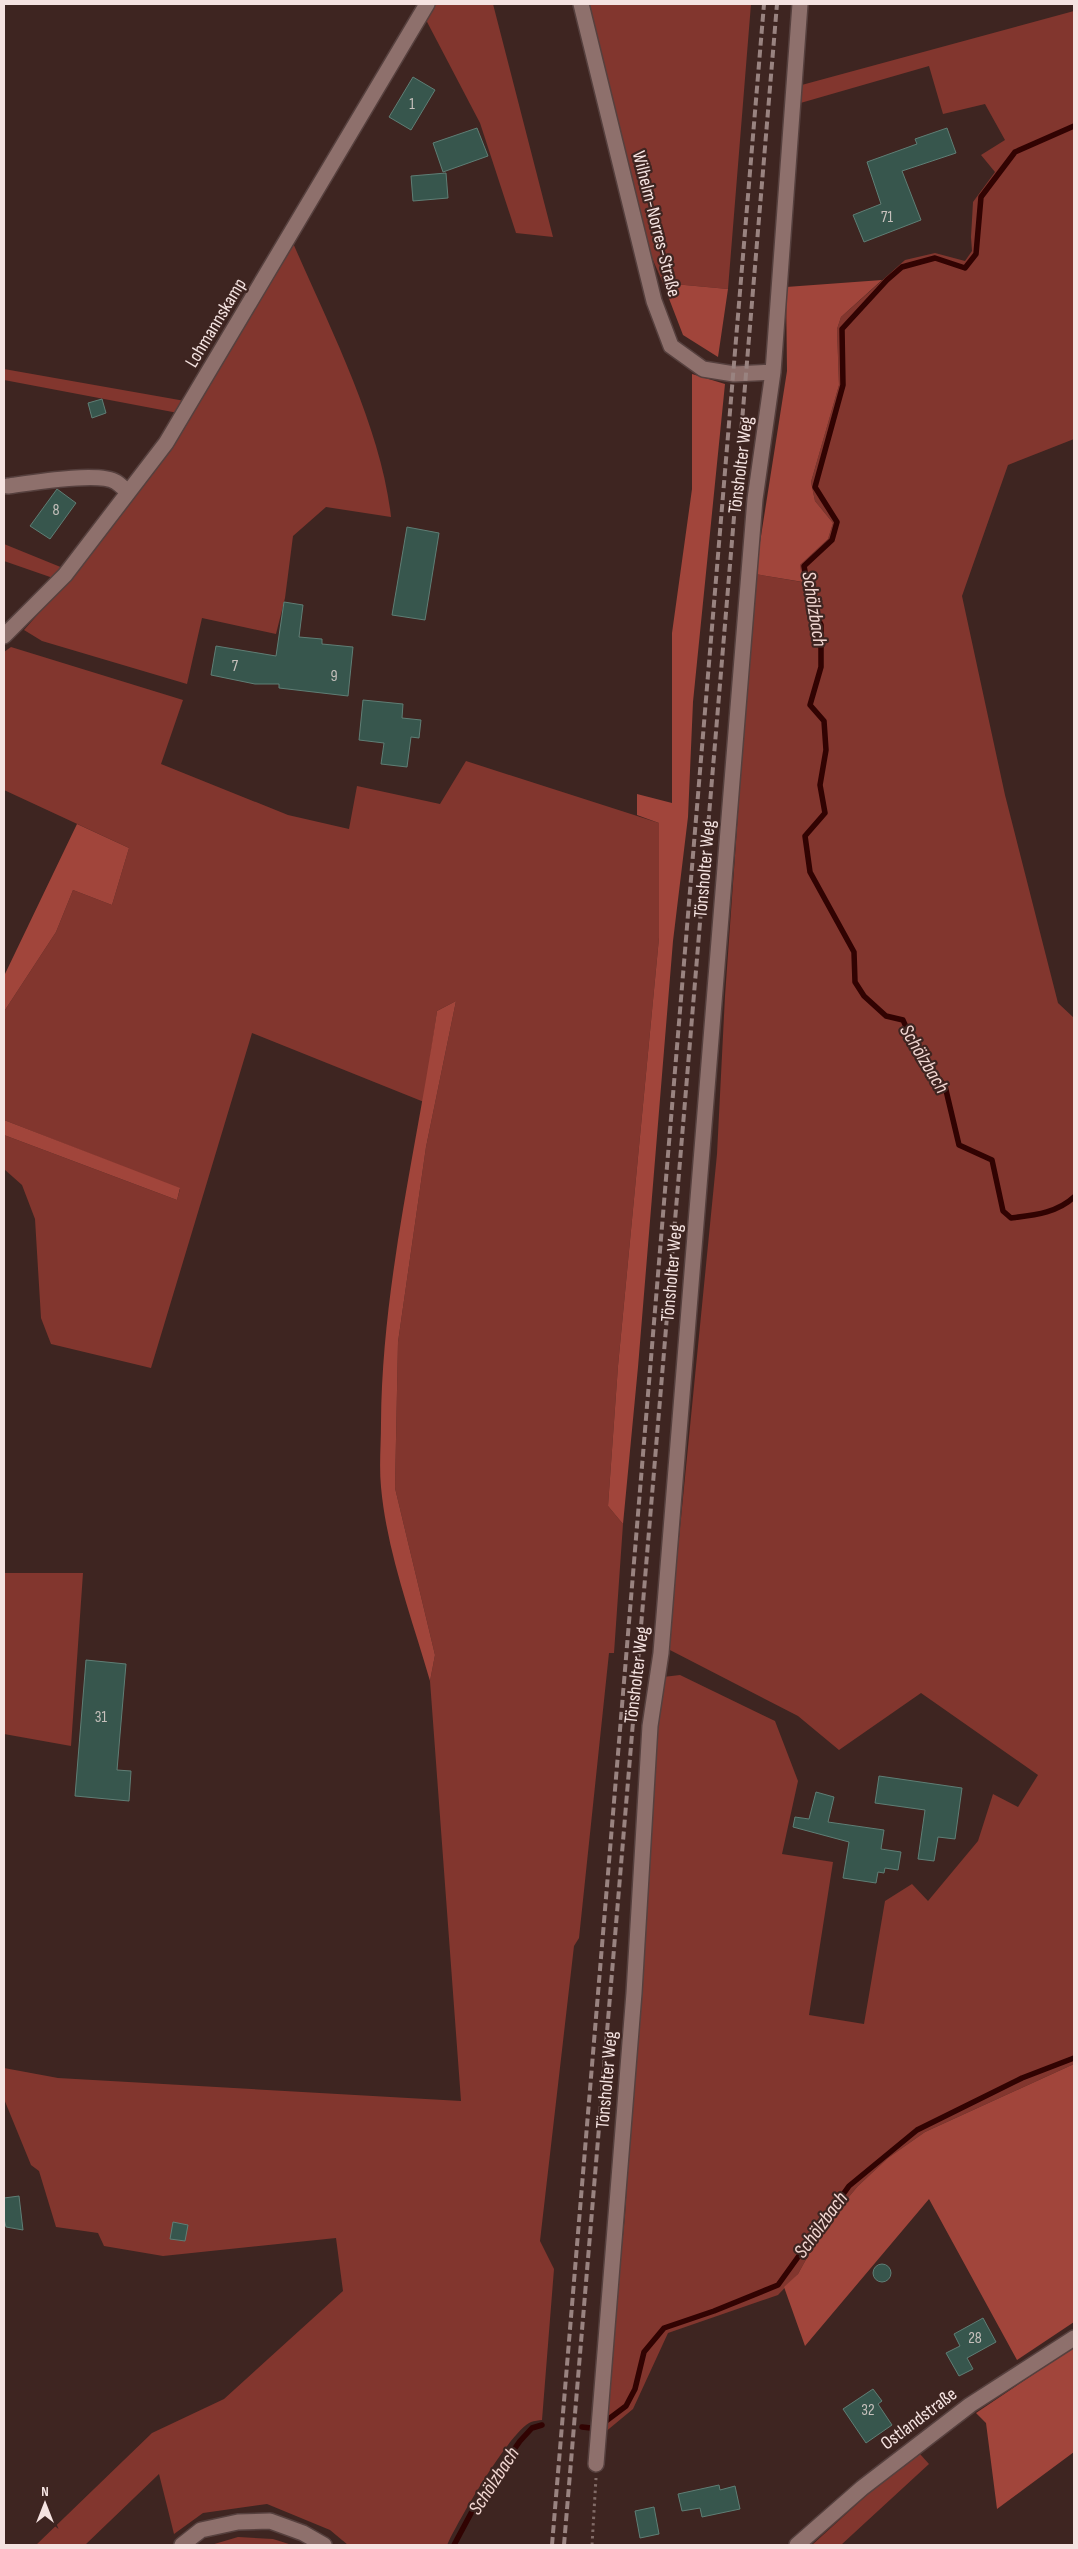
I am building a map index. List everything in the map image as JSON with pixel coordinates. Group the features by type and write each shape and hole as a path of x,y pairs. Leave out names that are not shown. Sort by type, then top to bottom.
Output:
{"street":[{"name":"Lohmannskamp","path":"4,636 65,574 166,443 249,308 427,4"},
{"name":"Wilhelm-Norres-Straße","path":"581,4 654,301 671,346 703,369 734,374 773,372"},
{"name":"Tönsholter Weg","path":"596,2464 634,1993 650,1726 661,1653 755,499 773,372 800,4"},
{"path":"8,486 80,478 105,478 116,481 128,492"},
{"name":"Ostlandstraße","path":"797,2545 862,2488 970,2405 1074,2338"},
{"path":"182,2545 201,2530 238,2522 270,2521 303,2533 324,2545"}],"path":[{"path":"592,2545 596,2464"}],"shaded area":[{"path":"434,4 493,4 553,237 516,233 480,123 425,18"},
{"path":"588,4 751,4 728,289 663,283 649,251"},
{"path":"1074,11 1074,439 1008,465 962,596 1005,795 1058,1003 1074,1018 1074,2064 925,2132 888,2158 858,2186 825,2225 798,2274 778,2295 668,2333 633,2409 604,2433 625,2215 655,1746 663,1677 680,1675 775,1721 798,1781 782,1854 833,1862 809,2015 864,2024 885,1901 912,1884 928,1901 978,1841 993,1794 1018,1807 1038,1775 921,1693 839,1750 798,1716 668,1649 717,1154 725,996 755,574 802,582 800,565 828,539 833,523 815,501 811,482 839,385 837,329 841,317 905,260 935,253 965,261 972,251 973,202 995,172 981,155 1005,140 985,104 943,114 929,66 797,104 798,86"},
{"path":"293,243 366,414 386,483 391,517 326,507 293,536 285,598 276,634 202,618 187,684 42,641 24,630 73,574 183,427"},
{"path":"882,280 841,317 837,329 839,385 811,482 815,501 833,523 828,539 800,565 803,582 755,574 787,371 786,287"},
{"path":"663,283 728,289 718,357 683,335"},
{"path":"4,369 185,401 178,413 4,380"},
{"path":"692,374 725,384 693,702 688,817 673,941 638,1367 623,1524 608,1506 618,1366 659,938 659,823 637,815 637,794 672,803 672,633 692,489"},
{"path":"4,544 63,568 53,578 4,561"},
{"path":"11,647 183,700 161,764 288,815 349,829 357,786 440,804 466,761 659,823 659,938 618,1366 608,1506 623,1524 614,1653 609,1653 579,1938 574,1946 540,2241 554,2269 542,2420 531,2422 510,2442 485,2478 447,2545 348,2545 330,2530 267,2504 203,2513 174,2534 159,2474 85,2545 36,2545 152,2433 224,2399 343,2291 336,2238 163,2256 104,2246 98,2233 56,2227 39,2171 31,2165 4,2099 4,2068 58,2078 461,2101 430,1681 435,1655 395,1488 398,1342 426,1147 456,1001 437,1011 424,1102 252,1033 151,1368 51,1344 41,1318 35,1219 22,1185 4,1169 4,1135 177,1200 180,1189 4,1120 5,1010 56,932 73,890 112,905 129,848 4,790 4,652"},
{"path":"77,824 129,848 112,905 73,890 56,932 5,1010 4,1040 4,976"},
{"path":"456,1001 426,1147 398,1342 395,1488 435,1655 430,1681 394,1561 384,1512 380,1471 381,1423 387,1319 402,1216 437,1011"},
{"path":"4,1120 180,1188 177,1200 4,1135"},
{"path":"4,1573 83,1573 71,1746 4,1734"},
{"path":"1074,2064 1074,2322 1017,2360 929,2199 805,2346 784,2287 798,2274 825,2225 858,2186 888,2158 925,2132"},
{"path":"1074,2347 1074,2452 997,2509 986,2423 976,2413"},
{"path":"920,2454 929,2464 841,2545 812,2545 868,2494"},
{"path":"238,2537 273,2539 292,2545 211,2545"}],"building":[{"path":"413,77 435,90 411,130 389,117"},
{"path":"477,128 488,156 443,172 433,143"},
{"path":"947,128 956,153 902,171 921,220 864,242 853,215 881,204 867,162 917,144 915,139"},
{"path":"446,173 448,198 413,201 411,176"},
{"path":"102,399 106,413 92,418 88,403"},
{"path":"57,489 76,503 50,539 30,526"},
{"path":"407,527 439,533 425,620 392,615"},
{"path":"284,602 303,605 299,637 322,639 322,644 353,647 348,696 279,688 279,684 255,684 211,675 216,646 276,656"},
{"path":"363,700 403,704 402,718 421,720 419,738 411,737 407,767 381,764 384,743 359,740"},
{"path":"86,1660 126,1664 117,1770 131,1771 129,1801 75,1796"},
{"path":"879,1776 962,1788 955,1839 938,1837 934,1861 918,1859 925,1810 875,1803"},
{"path":"816,1792 834,1797 828,1822 884,1830 881,1849 901,1852 898,1870 885,1868 884,1873 878,1872 876,1883 843,1878 849,1842 793,1827 795,1817 809,1819"},
{"path":"19,2196 23,2230 6,2227 4,2219 4,2198"},
{"path":"173,2222 188,2225 185,2241 170,2239"},
{"path":"882,2264 888,2267 891,2273 888,2279 882,2282 876,2279 873,2273 876,2267"},
{"path":"983,2318 996,2342 967,2358 973,2369 959,2376 946,2353 960,2346 954,2334"},
{"path":"873,2389 882,2401 878,2404 892,2425 866,2443 843,2409"},
{"path":"719,2485 720,2490 735,2486 740,2509 702,2517 700,2508 682,2511 678,2494"},
{"path":"654,2507 659,2534 640,2538 635,2511"}],"waterway":[{"name":"Schölzbach","path":"1074,126 1015,152 981,197 976,254 965,268 935,258 902,267 887,280 842,329 843,385 815,487 837,522 832,540 804,566 811,604 821,625 821,667 810,705 824,721 826,750 820,785 825,813 805,836 810,872 854,952 855,982 864,996 886,1016 903,1020 921,1061 945,1086 959,1145 992,1160 1003,1211 1011,1218 1037,1214 1060,1207 1074,1197"},
{"name":"Schölzbach","path":"606,2421 626,2406 635,2389 644,2352 664,2328 714,2311 778,2285 849,2186 917,2130 1022,2078 1074,2058"},
{"name":"Schölzbach","path":"454,2545 477,2502 520,2441 532,2428 542,2425"},
{"name":"Schölzbach","path":"582,2427 591,2428"}],"railway":[{"path":"552,2545 764,4"},
{"path":"564,2545 777,4"}]}
